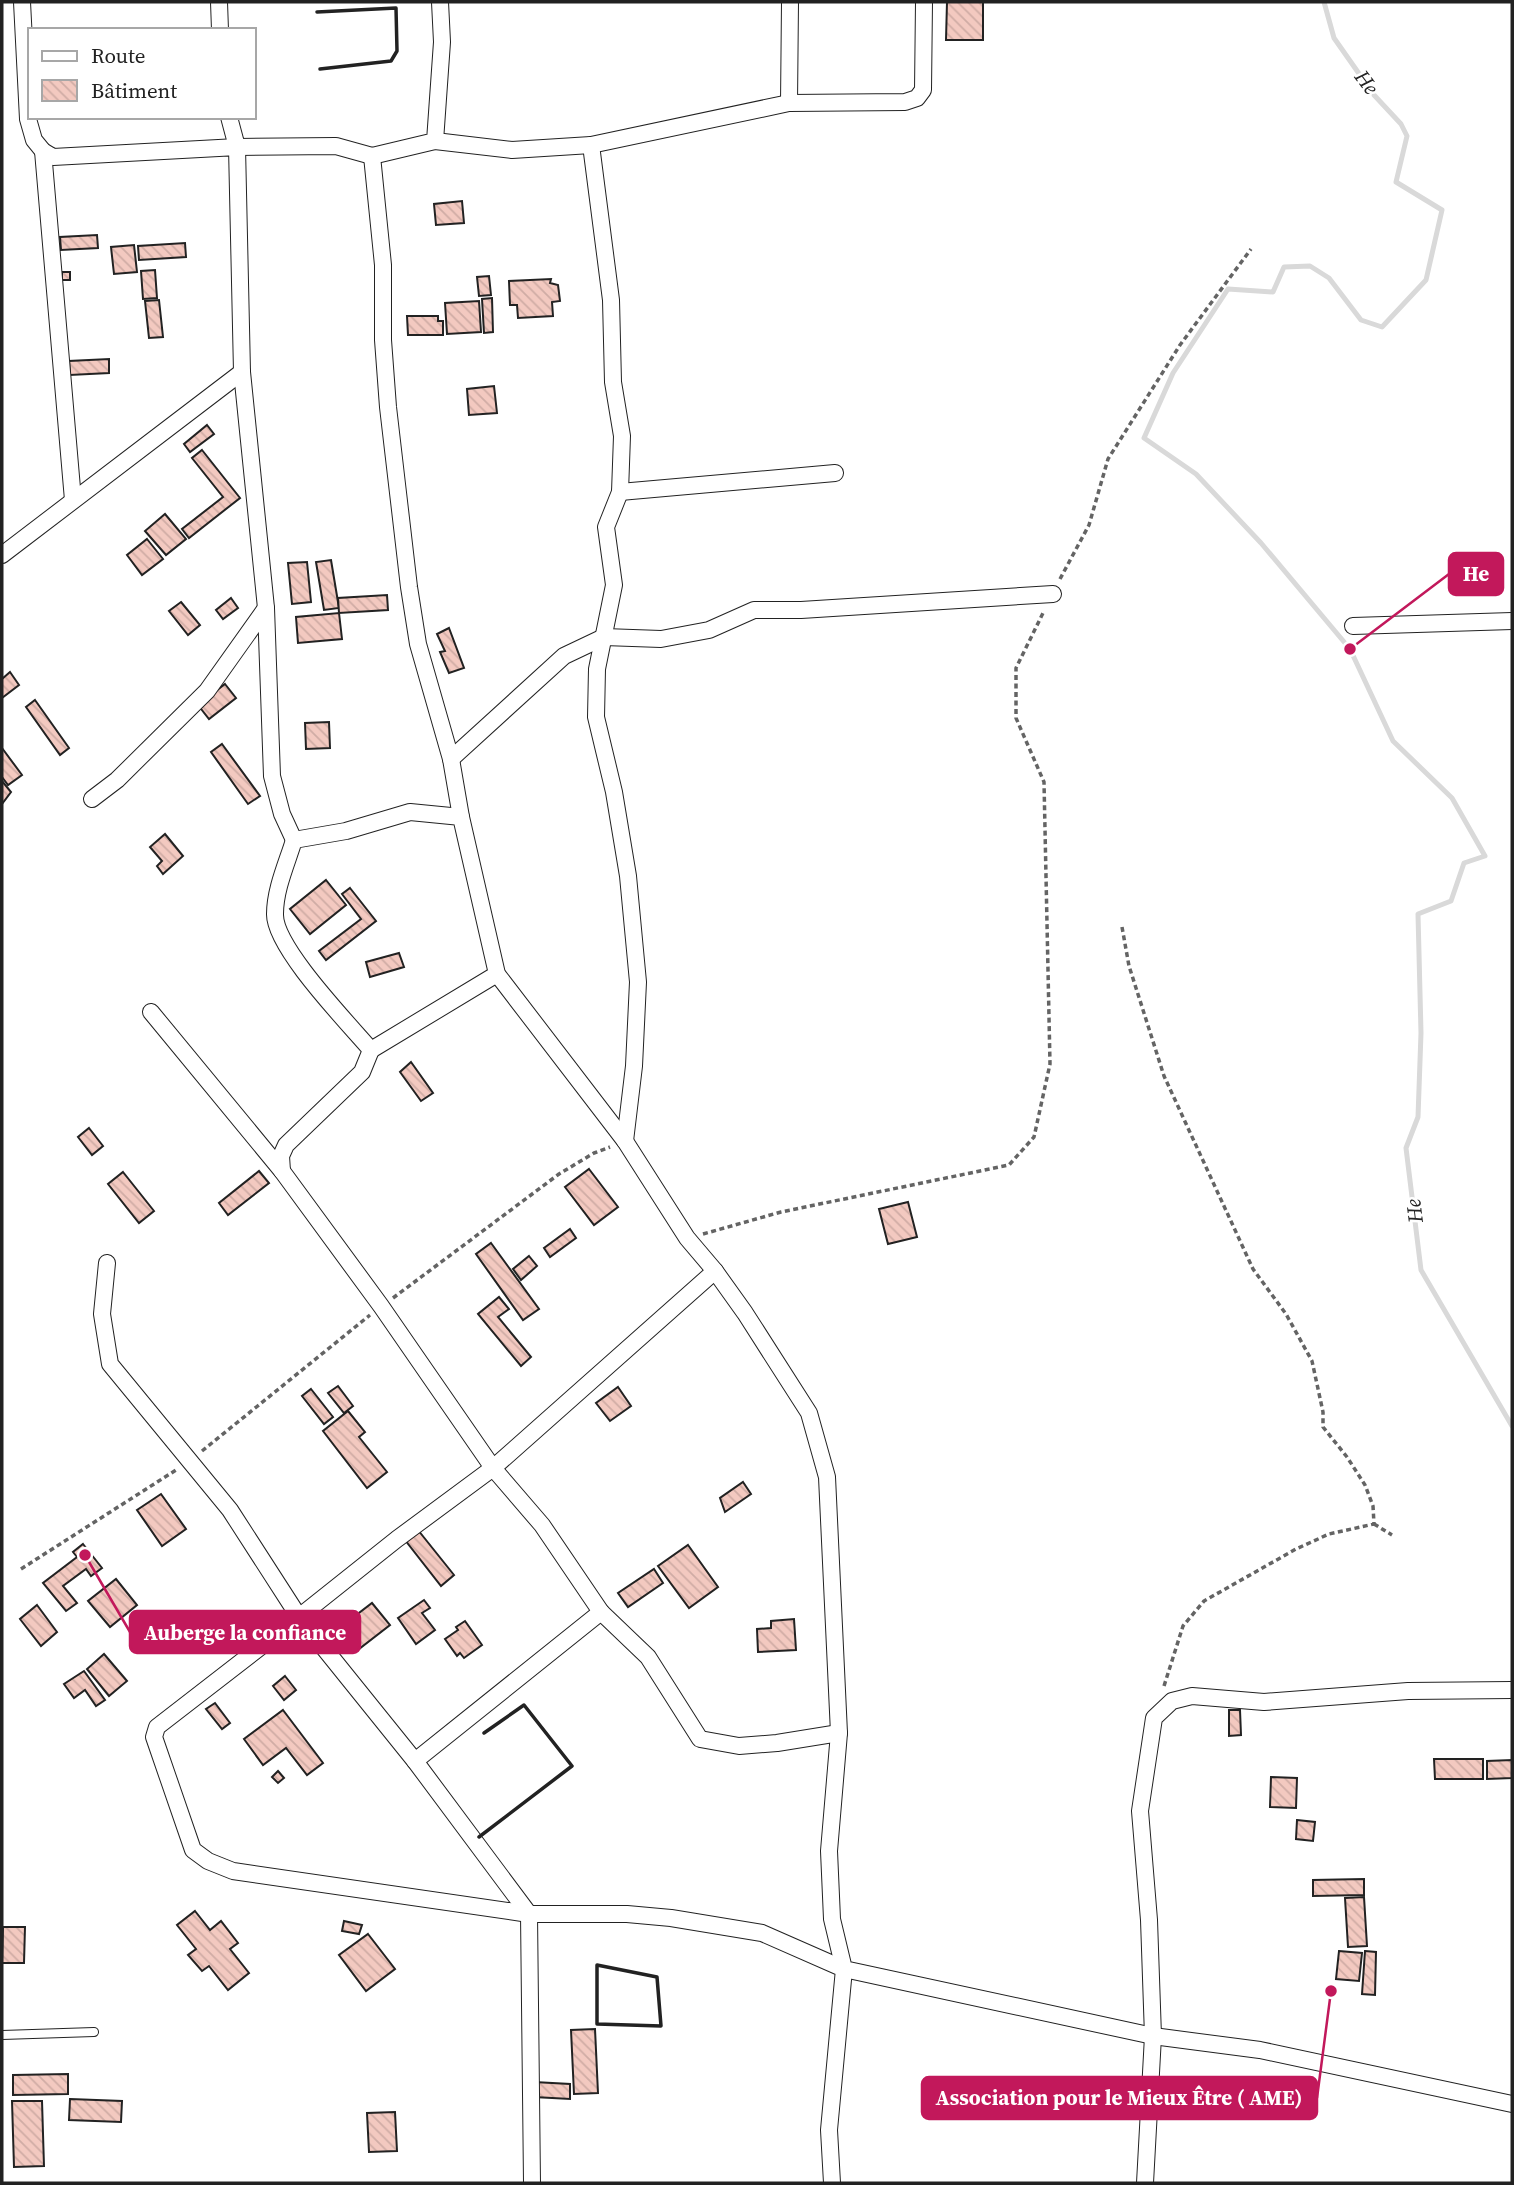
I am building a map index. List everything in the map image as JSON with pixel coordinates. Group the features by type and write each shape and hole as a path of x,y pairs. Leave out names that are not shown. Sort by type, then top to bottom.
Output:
{"street":[{"path":"22,2 28,119 34,140 43,151 53,157 237,147 336,146 372,156 435,141 512,150 591,145 789,103 905,102 917,98 923,90 924,2"},
{"path":"219,2 220,28"},
{"path":"435,141 442,42 440,2"},
{"path":"789,103 790,2"},
{"path":"230,119 237,147 242,372 266,608 272,776 282,814 294,840 274,916 288,950 371,1050"},
{"path":"591,145 611,300 613,382 622,436 620,492 606,527 614,585 597,669 596,717 628,876 638,982 634,1066 625,1142"},
{"path":"43,151 73,500"},
{"path":"372,156 383,265 383,340 388,407 409,587 418,644 451,759 461,817 497,974 625,1142 687,1238 745,1313 809,1413 827,1477 839,1733 829,1851 832,1919 844,1969 829,2130 832,2183"},
{"path":"2,555 242,372"},
{"path":"620,492 835,473"},
{"path":"451,759 564,656 604,636 661,639 709,630 754,610 801,610 1053,594"},
{"path":"92,799 117,779 207,691 266,608"},
{"path":"1353,626 1512,621"},
{"path":"294,840 346,831 410,812 461,817"},
{"path":"282,1171 281,1156 286,1145 362,1072 371,1050 497,974"},
{"path":"151,1012 282,1171 381,1306 493,1468 542,1525 601,1612 648,1657 700,1739 739,1746 839,1733"},
{"path":"107,1263 102,1314 110,1364 230,1510 299,1617 415,1761 529,1914 532,2183"},
{"path":"715,1271 493,1468 397,1539 157,1727 154,1737 156,1748 193,1850 208,1861 233,1871 529,1914 627,1914 671,1918 762,1933 844,1969 1153,2036 1260,2050 1512,2104"},
{"path":"415,1761 601,1612"},
{"path":"1145,2183 1153,2036 1149,1920 1140,1811 1154,1718 1172,1701 1192,1696 1264,1702 1408,1691 1512,1690"}],"lane":[{"path":"2,2035 94,2032"}],"path":[{"path":"687,1238 781,1212 1009,1165 1034,1137 1050,1064 1044,782 1016,718 1016,668 1089,525 1108,459 1180,345 1251,250"},
{"path":"1122,927 1129,966 1164,1076 1253,1269 1286,1314 1312,1361 1323,1412 1323,1427 1348,1457 1365,1485 1373,1506 1374,1524"},
{"path":"21,1570 188,1462 381,1306 559,1174 594,1153 625,1142"},
{"path":"1154,1718 1183,1626 1204,1601 1296,1549 1329,1534 1374,1524 1392,1535"}],"building":[{"path":"947,2 983,2 983,40 946,40"},
{"path":"462,201 464,223 436,225 434,204"},
{"path":"97,235 98,248 61,250 60,237"},
{"path":"185,243 186,257 139,260 138,246"},
{"path":"134,245 137,272 114,274 111,247"},
{"path":"155,270 157,298 143,299 141,271"},
{"path":"62,272 70,272 70,280 62,280"},
{"path":"489,276 491,295 479,296 477,277"},
{"path":"551,279 550,283 558,285 560,301 552,302 553,316 518,318 517,305 510,305 509,281"},
{"path":"492,298 493,332 484,333 482,299"},
{"path":"159,300 163,337 149,338 145,301"},
{"path":"479,301 481,332 447,334 445,303"},
{"path":"407,316 438,316 438,321 443,321 443,335 408,335"},
{"path":"109,359 109,373 70,375 69,361"},
{"path":"494,386 497,413 469,415 467,389"},
{"path":"207,425 214,434 190,452 184,444"},
{"path":"202,450 240,498 189,538 182,529 223,497 192,458"},
{"path":"165,514 186,539 166,555 145,531"},
{"path":"147,539 163,559 142,575 127,555"},
{"path":"331,560 339,608 324,610 316,562"},
{"path":"307,562 311,602 292,604 288,563"},
{"path":"387,595 388,610 339,613 338,598"},
{"path":"231,598 238,608 223,619 216,610"},
{"path":"181,602 200,625 188,635 169,611"},
{"path":"339,613 342,639 298,643 296,617"},
{"path":"449,628 464,668 449,673 440,652 445,651 437,634"},
{"path":"10,672 19,685 2,698 2,679"},
{"path":"225,684 236,698 209,719 198,705"},
{"path":"35,700 69,748 60,755 26,707"},
{"path":"329,722 330,748 306,749 305,723"},
{"path":"222,744 260,796 248,804 211,752"},
{"path":"2,748 22,775 8,785 2,777"},
{"path":"2,781 11,792 2,804"},
{"path":"165,834 183,856 163,874 157,866 162,861 150,847"},
{"path":"326,880 346,905 310,934 290,909"},
{"path":"350,888 376,921 326,960 319,951 361,919 342,894"},
{"path":"399,953 404,967 370,977 366,962"},
{"path":"411,1062 433,1093 421,1101 400,1072"},
{"path":"89,1128 103,1146 92,1155 78,1137"},
{"path":"589,1169 618,1207 594,1225 565,1187"},
{"path":"259,1171 269,1183 228,1215 219,1203"},
{"path":"123,1172 154,1211 139,1223 108,1184"},
{"path":"908,1202 917,1237 888,1244 879,1209"},
{"path":"570,1229 576,1238 550,1257 544,1248"},
{"path":"491,1243 539,1309 523,1320 476,1254"},
{"path":"529,1256 537,1266 521,1280 513,1269"},
{"path":"499,1297 509,1309 498,1317 531,1357 521,1366 478,1314"},
{"path":"338,1386 353,1406 344,1413 328,1393"},
{"path":"618,1387 631,1406 610,1421 596,1403"},
{"path":"311,1389 333,1417 324,1424 302,1396"},
{"path":"348,1411 365,1432 359,1437 387,1472 367,1488 323,1431"},
{"path":"743,1482 751,1494 725,1512 720,1498"},
{"path":"161,1494 186,1529 162,1546 137,1510"},
{"path":"418,1530 454,1575 441,1586 405,1540"},
{"path":"83,1544 102,1568 91,1576 86,1569 63,1586 77,1603 66,1611 43,1583 77,1557 73,1552"},
{"path":"688,1545 718,1587 689,1608 658,1566"},
{"path":"654,1569 663,1583 628,1607 618,1593"},
{"path":"116,1579 137,1605 110,1627 88,1601"},
{"path":"424,1600 430,1608 422,1613 435,1630 416,1644 398,1618"},
{"path":"372,1603 390,1625 359,1649 342,1626"},
{"path":"37,1605 57,1632 41,1646 20,1619"},
{"path":"794,1619 796,1650 758,1652 757,1629 771,1628 771,1621"},
{"path":"465,1621 482,1645 464,1658 460,1653 457,1656 445,1639"},
{"path":"104,1654 127,1681 109,1696 87,1669"},
{"path":"84,1671 105,1700 96,1706 85,1690 74,1698 64,1684"},
{"path":"285,1676 296,1690 284,1700 273,1686"},
{"path":"215,1703 230,1723 222,1729 206,1709"},
{"path":"283,1710 323,1763 307,1775 286,1748 263,1765 244,1739"},
{"path":"1229,1710 1240,1710 1241,1735 1229,1736"},
{"path":"1434,1759 1483,1759 1483,1779 1435,1779"},
{"path":"1512,1760 1512,1778 1487,1779 1487,1761"},
{"path":"278,1771 284,1778 278,1783 272,1777"},
{"path":"1271,1777 1297,1778 1296,1808 1270,1807"},
{"path":"1297,1820 1315,1822 1313,1841 1296,1839"},
{"path":"1364,1879 1364,1895 1313,1896 1313,1880"},
{"path":"1364,1897 1367,1946 1348,1947 1345,1898"},
{"path":"195,1911 210,1930 221,1921 238,1943 230,1949 249,1973 228,1990 209,1966 202,1971 188,1955 196,1949 177,1925"},
{"path":"344,1921 362,1925 359,1934 342,1931"},
{"path":"3,1927 25,1927 24,1963 2,1963"},
{"path":"368,1934 395,1969 366,1991 339,1955"},
{"path":"1339,1951 1362,1953 1359,1981 1336,1979"},
{"path":"1365,1951 1376,1952 1375,1995 1362,1994"},
{"path":"595,2029 598,2093 574,2094 571,2030"},
{"path":"68,2074 68,2094 13,2095 13,2075"},
{"path":"534,2082 570,2084 570,2099 534,2097"},
{"path":"70,2099 122,2101 121,2122 69,2120"},
{"path":"12,2101 42,2101 44,2166 14,2167"},
{"path":"395,2112 397,2151 369,2152 367,2113"}],"waterway":[{"name":"He","path":"1324,2 1334,38 1374,95 1401,124 1407,136 1396,182 1442,210 1426,280 1382,327 1361,320 1329,278 1310,266 1284,267 1273,292 1228,289 1173,373 1144,438 1196,474 1261,543 1350,649 1393,741 1452,798 1485,856 1464,863 1451,901 1418,914 1421,1033 1418,1117 1406,1148 1421,1270 1512,1426"}],"wall":[{"path":"317,12 396,8 397,51 391,61 320,69"},
{"path":"479,1837 572,1766 524,1705 484,1733"},
{"path":"597,1965 657,1977 661,2026 597,2024 597,1965"}],"place":[{"name":"He","path":"1350,649"},
{"name":"Auberge la confiance","path":"85,1555"},
{"name":"Association pour le Mieux Être ( AME)","path":"1331,1991"}]}
